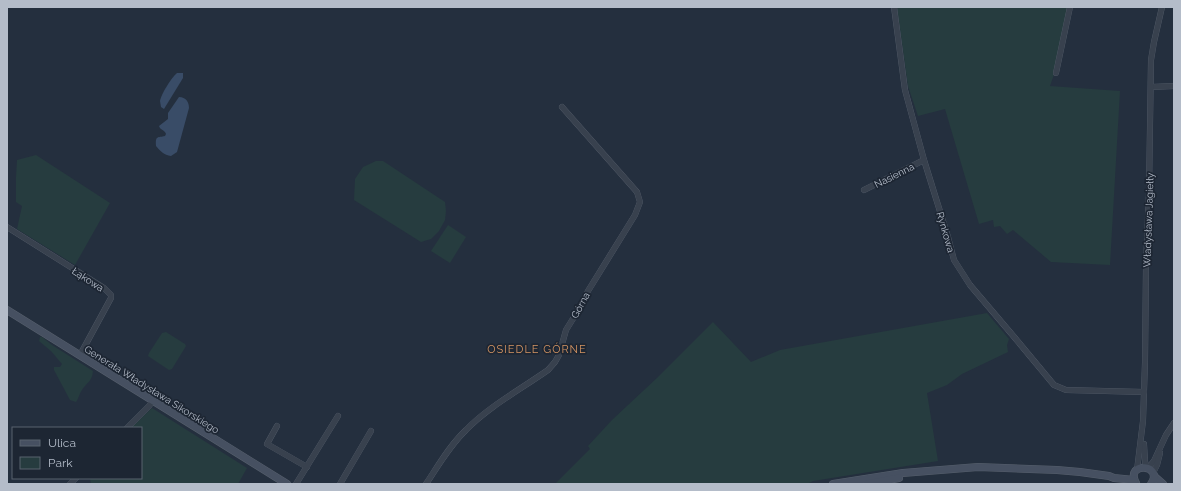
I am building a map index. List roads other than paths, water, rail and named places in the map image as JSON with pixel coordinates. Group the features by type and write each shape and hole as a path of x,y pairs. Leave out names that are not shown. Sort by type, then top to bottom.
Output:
{"street":[{"name":"Rynkowa","path":"894,7 905,90 924,160 954,260 970,285 1054,385 1066,390 1144,392"},
{"path":"1056,73 1070,7"},
{"name":"Władysława Jagiełły","path":"1136,477 1142,435 1144,392 1151,60 1162,7"},
{"path":"1151,87 1174,86"},
{"name":"Górna","path":"426,484 465,430 548,370 555,362 559,355 566,330 588,291 635,215 640,202 637,192 562,107"},
{"name":"Nasienna","path":"864,190 924,160"},
{"name":"Łąkowa","path":"7,227 104,288 111,295 80,356"},
{"name":"Generała Władysława Sikorskiego","path":"7,310 287,484"},
{"path":"128,427 153,401"},
{"path":"296,484 338,416"},
{"path":"1150,471 1159,461 1162,443 1174,423"},
{"path":"277,426 267,444 307,467"},
{"path":"340,484 371,431"},
{"name":"Władysława Jagiełły","path":"1142,435 1150,471"},
{"path":"833,484 904,473 978,467 1057,470 1109,476 1115,475 1136,477 1141,467 1150,471 1163,484"},
{"path":"1150,471 1153,480 1151,484"},
{"path":"867,484 904,477 915,473"}],"water":[{"path":"177,73 183,73 183,78 164,109 161,107 160,101 162,94"},
{"path":"179,97 187,100 189,108 177,152 171,156 164,154 159,150 156,146 156,140 165,136 166,134 159,126 168,119 168,113"}],"district":[{"name":"OSIEDLE GÓRNE","path":"537,349"}]}
